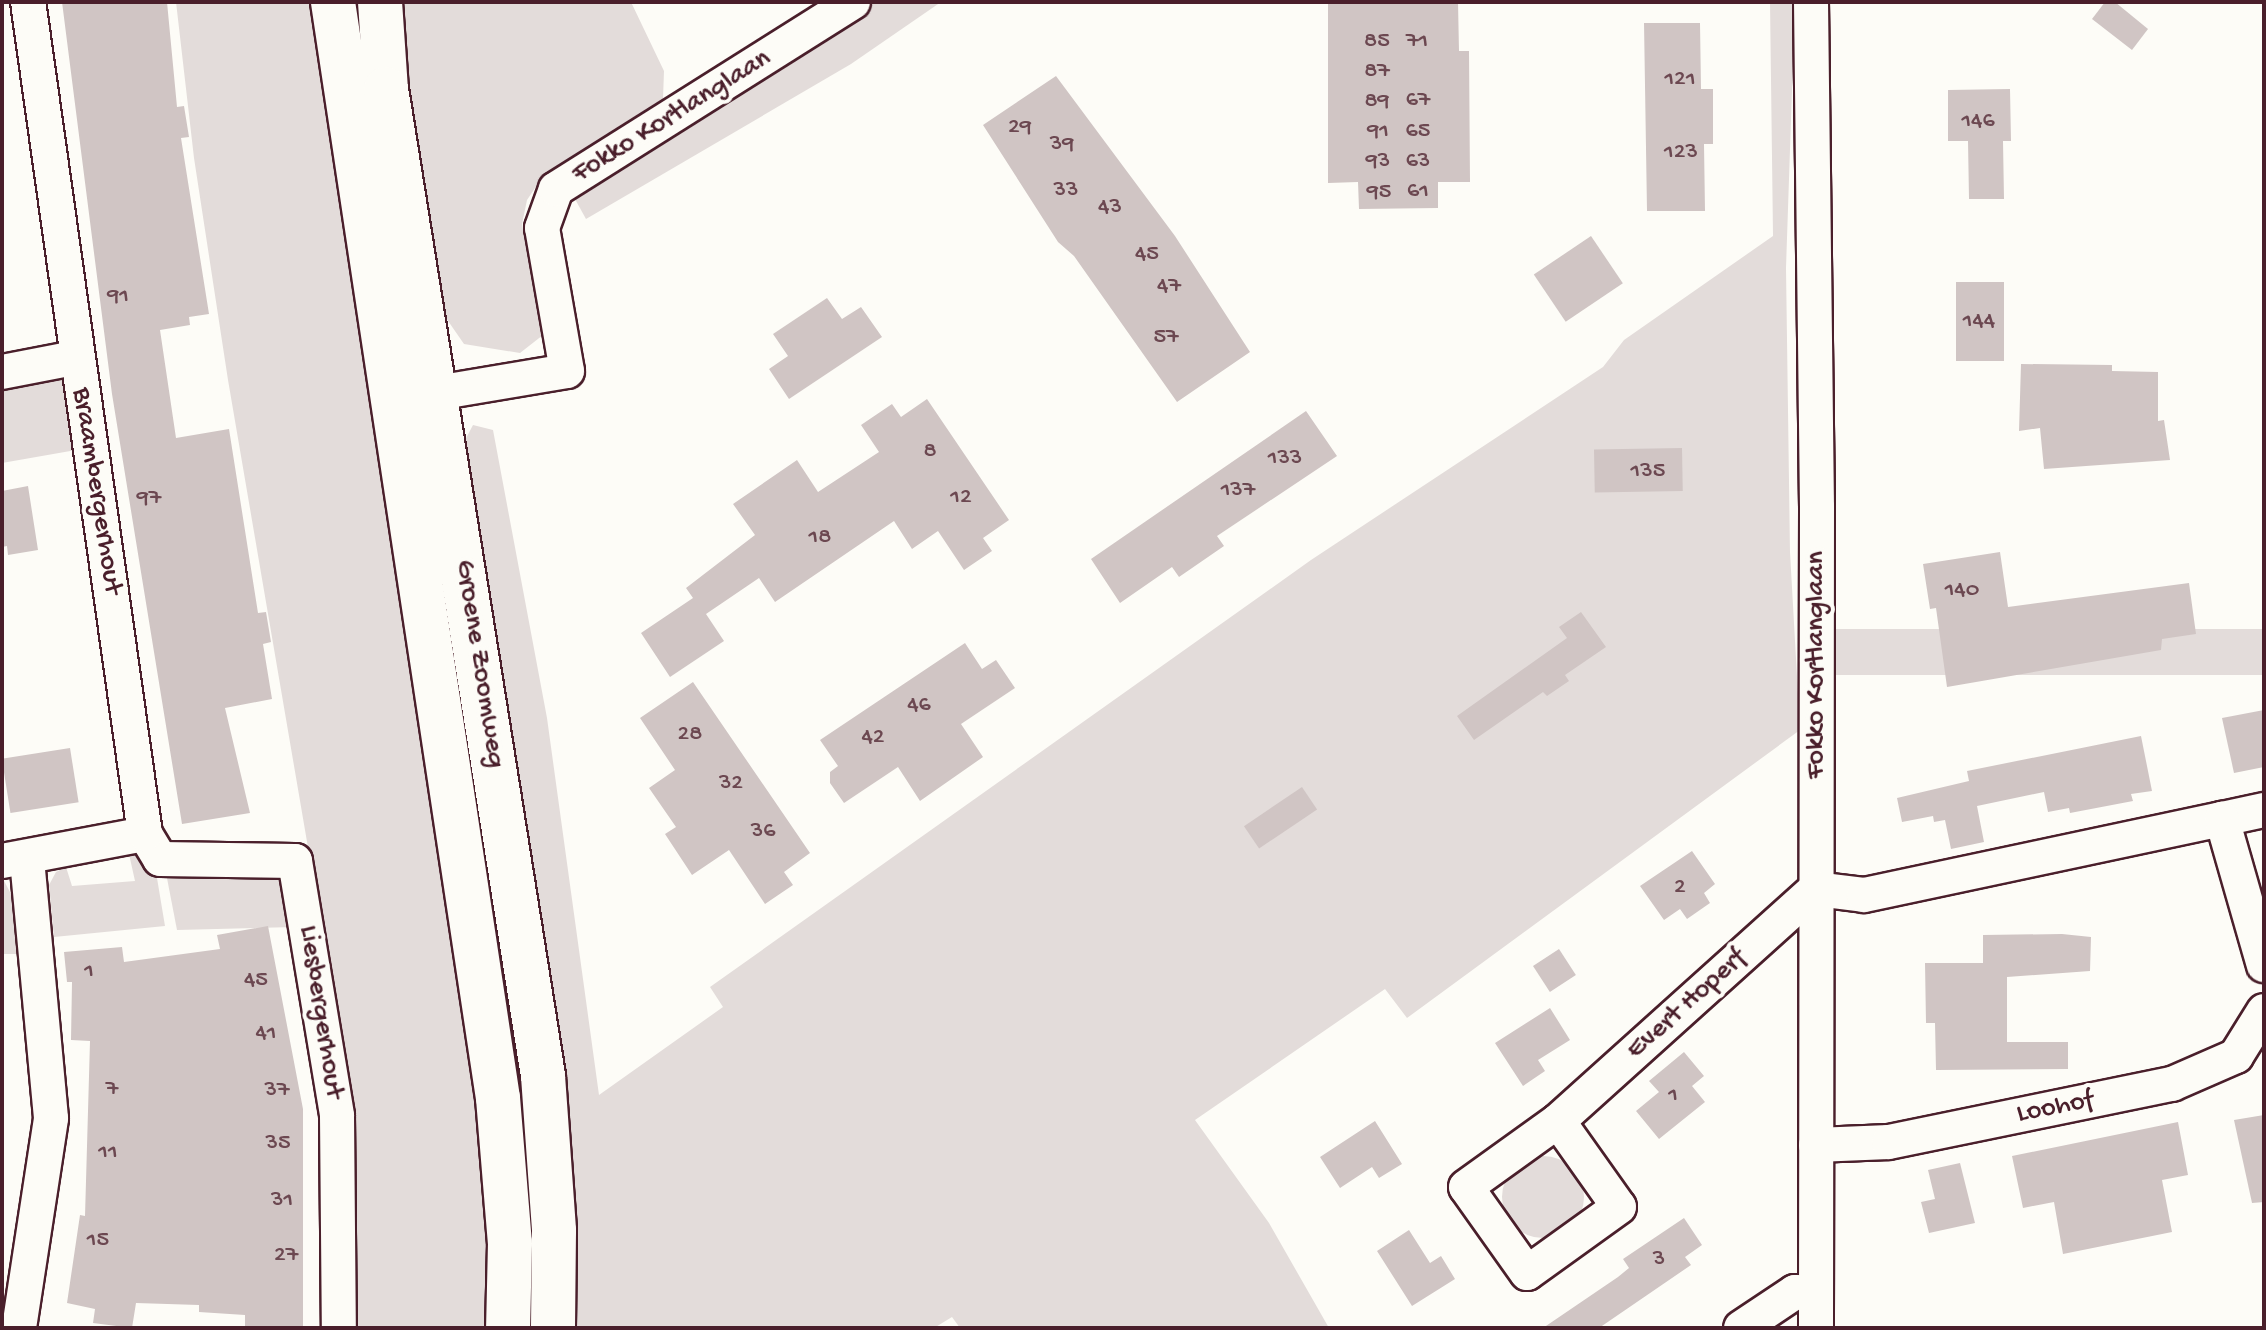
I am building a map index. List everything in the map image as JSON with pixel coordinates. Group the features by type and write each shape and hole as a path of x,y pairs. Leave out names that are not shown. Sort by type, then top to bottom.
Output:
{"main road":[{"name":"Groene Zoomweg","path":"333,2 390,400 498,1098 510,1243 508,1328"},
{"name":"Groene Zoomweg","path":"380,2 386,89 543,1076 554,1231 553,1328"}],"street":[{"name":"Braambergerhout","path":"28,2 74,358 145,834"},
{"name":"Fokko Kortlanglaan","path":"390,400 567,371 542,228 556,189 853,2"},
{"name":"Fokko Kortlanglaan","path":"1811,2 1816,1328"},
{"path":"2,372 74,358"},
{"path":"1816,889 1864,895 2264,810"},
{"path":"2222,819 2264,965"},
{"path":"19,1328 51,1118 14,861 145,834"},
{"name":"Liesbergerhout","path":"145,834 160,859 295,861 337,1116 339,1328"},
{"name":"Evert Hoperf","path":"1558,1121 1619,1207 1527,1273 1466,1187 1558,1121 1816,889"},
{"name":"Loohof","path":"1816,1145 1889,1142 2172,1084 2236,1056 2264,1011"},
{"path":"1741,1328 1795,1292 1816,1293"}],"shaded area":[{"path":"176,2 323,2 484,1061 499,1328 353,1328 351,1146 331,982 228,380 194,158"},
{"path":"397,2 631,2 664,71 663,99 541,179 527,200 522,224 543,335 520,353 464,344 437,305"},
{"path":"862,2 941,2 851,64 586,219 570,190"},
{"path":"1770,2 1795,2 1786,268 1790,552 1800,730 1407,1018 1385,989 1195,1120 1269,1223 1329,1328 960,1328 952,1317 934,1328 569,1328 463,444 473,425 493,430 547,718 599,1095 723,1007 710,987 1311,560 1603,367 1624,340 1773,236"},
{"path":"65,373 76,450 2,463 2,383"},
{"path":"1821,629 2264,629 2264,675 1821,675"},
{"path":"129,854 138,854 156,872 165,926 54,937 49,885 56,872 66,867 72,886 135,881"},
{"path":"166,873 274,873 293,894 295,927 177,930"},
{"path":"2,877 11,894 20,954 2,954"},
{"path":"1543,1156 1559,1159 1572,1168 1581,1181 1584,1197 1581,1213 1572,1226 1559,1235 1543,1238 1527,1235 1514,1226 1505,1213 1502,1197 1505,1181 1514,1168 1527,1159"}],"building":[{"path":"62,2 167,2 177,107 184,106 189,137 181,138 209,314 189,317 190,325 160,330 176,438 229,429 258,613 266,612 271,642 263,644 272,699 225,708 250,813 182,824 112,394"},
{"path":"1328,2 1458,2 1459,51 1469,51 1470,182 1438,182 1438,208 1359,209 1358,182 1328,183"},
{"path":"2105,2 2115,2 2148,29 2132,50 2092,19"},
{"path":"1644,23 1700,23 1701,89 1713,89 1713,144 1704,144 1705,211 1647,211"},
{"path":"1056,76 1175,236 1250,352 1177,402 1074,256 1058,242 983,125"},
{"path":"2010,89 2011,141 2003,141 2004,199 1969,199 1968,141 1948,141 1948,90"},
{"path":"1591,236 1623,283 1566,322 1534,275"},
{"path":"1956,282 2004,282 2004,361 1956,361"},
{"path":"827,298 842,319 861,307 882,337 789,399 769,369 788,356 773,334"},
{"path":"2021,364 2112,365 2112,371 2158,372 2158,421 2164,420 2170,460 2044,469 2040,428 2019,431"},
{"path":"927,399 1009,520 983,538 992,551 964,570 938,531 912,549 894,521 775,602 759,578 706,614 724,641 670,677 641,633 693,598 686,588 755,535 733,504 797,460 818,492 879,452 861,425 892,404 901,417"},
{"path":"1306,411 1337,456 1217,536 1224,546 1179,577 1172,567 1120,603 1091,559"},
{"path":"1682,448 1683,491 1595,493 1594,450"},
{"path":"28,486 38,550 8,555 7,546 2,547 2,491"},
{"path":"2000,552 2008,607 2189,583 2196,634 2162,639 2161,650 1947,687 1936,608 1930,609 1923,564"},
{"path":"1581,612 1606,647 1565,675 1569,681 1547,696 1543,692 1474,740 1457,716 1567,638 1559,627"},
{"path":"965,643 982,669 996,660 1015,688 961,724 983,757 920,801 898,767 844,803 830,783 830,772 838,766 820,740"},
{"path":"693,682 810,853 784,872 793,885 765,904 729,850 692,875 665,834 676,827 649,788 675,770 640,718"},
{"path":"2264,710 2264,767 2234,773 2222,718"},
{"path":"2141,736 2152,791 2131,794 2133,801 2070,813 2069,808 2048,812 2044,792 1977,806 1984,842 1951,849 1945,820 1934,822 1933,816 1902,822 1897,798 1969,781 1967,771"},
{"path":"70,748 79,802 10,813 2,759"},
{"path":"1302,787 1317,809 1259,849 1244,826"},
{"path":"1692,851 1715,884 1704,893 1710,903 1687,919 1680,909 1664,920 1640,886"},
{"path":"268,926 303,1109 303,1327 245,1328 245,1315 199,1312 199,1305 136,1303 132,1328 93,1323 95,1309 67,1303 80,1215 85,1216 90,1041 71,1040 72,982 67,982 64,952 122,947 124,962 220,949 217,935"},
{"path":"2062,934 2091,937 2090,971 2007,977 2007,1042 2068,1042 2068,1069 1936,1070 1935,1023 1926,1023 1925,963 1983,963 1983,935"},
{"path":"1559,949 1576,975 1550,992 1533,966"},
{"path":"1550,1008 1570,1040 1538,1060 1545,1071 1523,1086 1495,1043"},
{"path":"1684,1052 1704,1076 1692,1086 1705,1102 1659,1139 1636,1111 1659,1092 1649,1081"},
{"path":"2264,1115 2264,1202 2252,1203 2234,1120"},
{"path":"1375,1121 1402,1164 1379,1178 1372,1167 1340,1188 1320,1157"},
{"path":"2178,1122 2188,1175 2162,1180 2172,1232 2063,1254 2054,1202 2023,1208 2012,1156"},
{"path":"1960,1163 1975,1223 1929,1233 1921,1202 1935,1199 1928,1170"},
{"path":"1684,1218 1702,1245 1685,1257 1691,1265 1599,1328 1543,1328 1618,1277 1629,1268 1623,1259"},
{"path":"1409,1230 1430,1263 1441,1256 1455,1279 1412,1306 1377,1251"}]}
